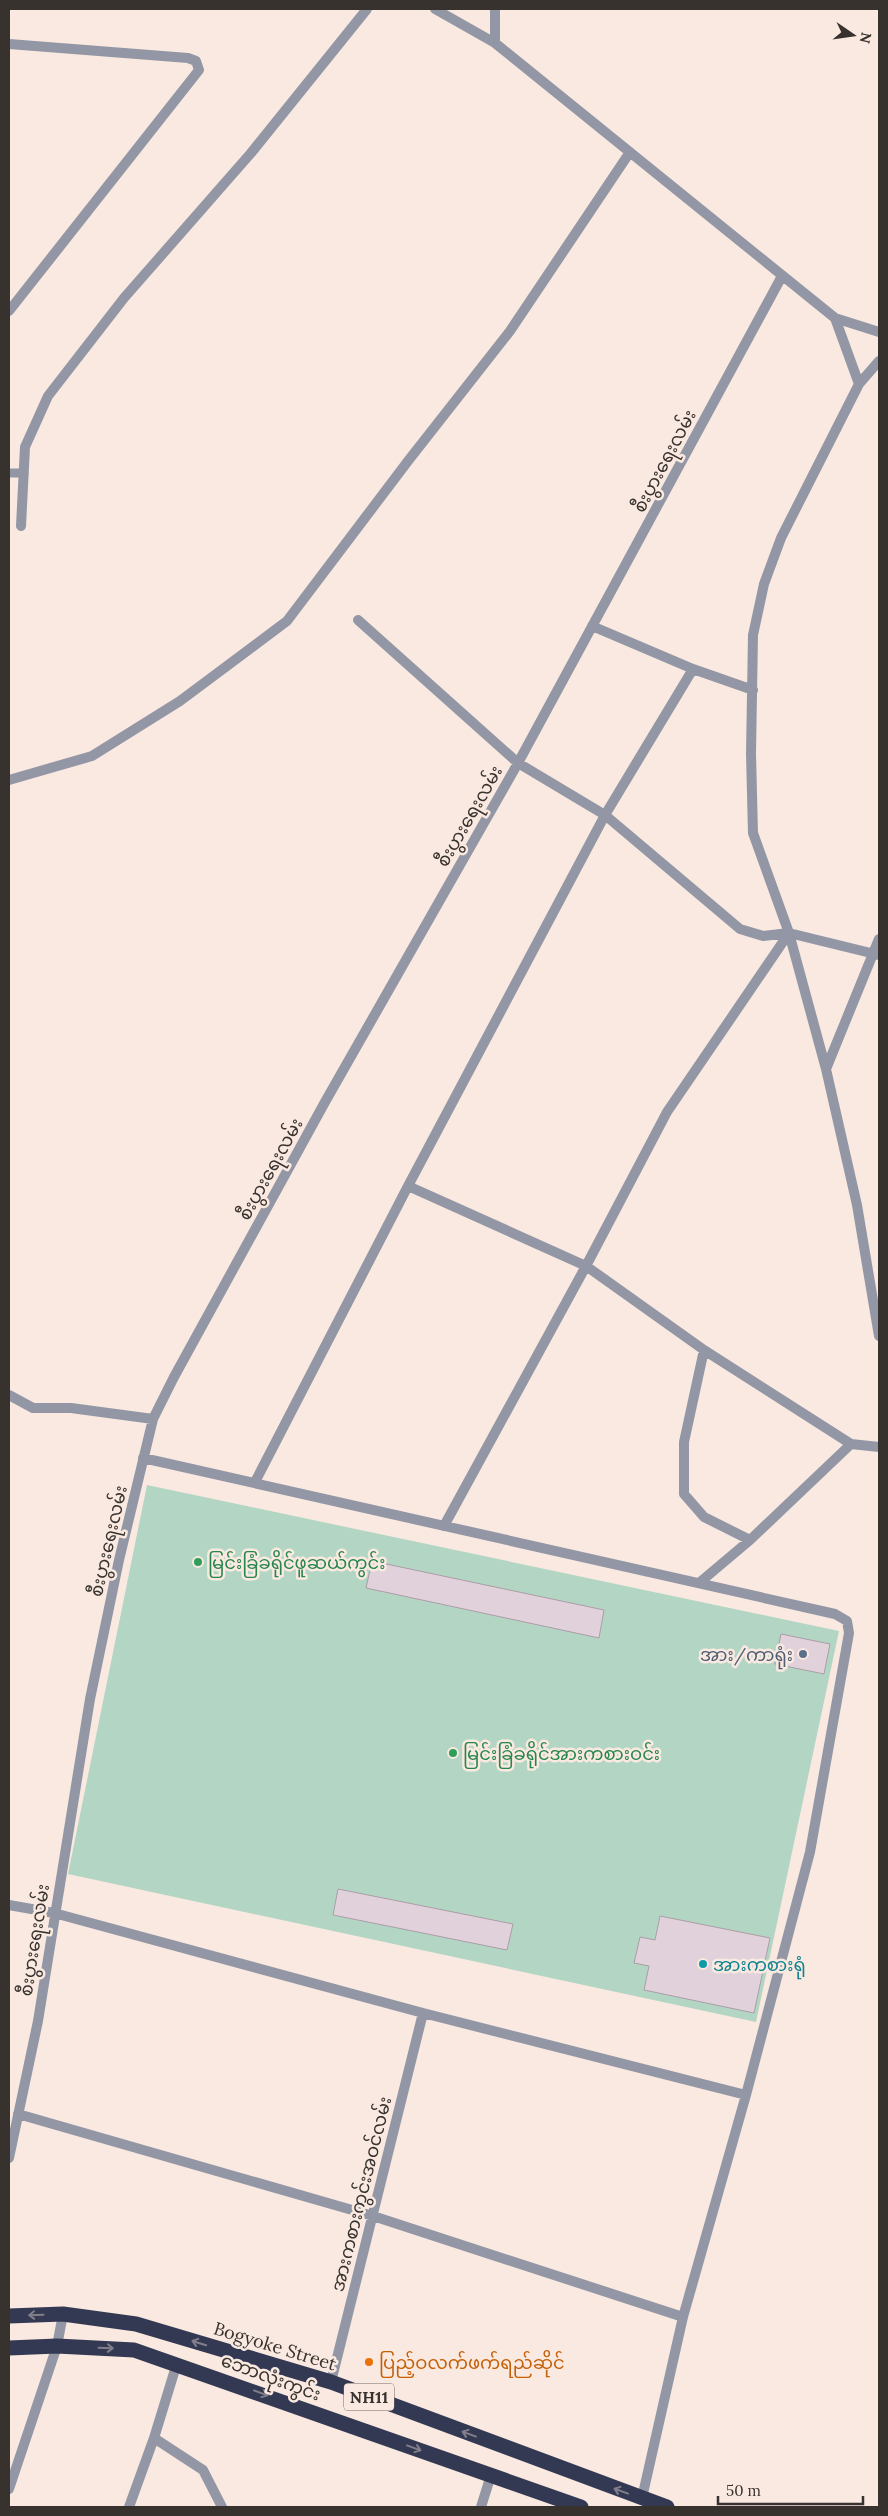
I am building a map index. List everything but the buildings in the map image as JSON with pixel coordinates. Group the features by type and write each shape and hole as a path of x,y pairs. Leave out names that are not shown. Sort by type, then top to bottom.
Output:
{"highway":[{"name":"Bogyoke Street","path":"63,2314 136,2324 331,2382 667,2507"},
{"name":"NH11","path":"9,2316 63,2314"},
{"name":"NH11","path":"9,2348 57,2346"},
{"name":"ဘောလုံးကွင်း","path":"57,2346 134,2350 177,2363 582,2507"}],"street":[{"path":"21,526 25,447 48,396 124,298 251,153 366,9"},
{"path":"435,9 495,43 835,318 879,332"},
{"path":"495,9 495,43"},
{"path":"9,44 188,58 196,61 199,70 9,311"},
{"path":"9,780 92,756 180,701 287,621 408,461 510,331 630,152"},
{"name":"စီးပွားရေးလမ်း","path":"9,2158 38,2021 90,1700 153,1419 174,1377 325,1102 518,763 782,276"},
{"path":"835,318 859,384"},
{"path":"879,361 859,384 781,538 764,584 753,635 751,754 753,833 789,933 826,1069 857,1205 879,1336"},
{"path":"358,620 518,763 605,815 740,930 762,936 789,933 876,954"},
{"path":"592,626 693,669 753,690"},
{"path":"255,1482 408,1186 605,815 693,669"},
{"path":"444,1526 586,1266 667,1112 789,933"},
{"path":"826,1069 876,954 879,939"},
{"path":"408,1186 586,1266 704,1350 851,1444 879,1447"},
{"path":"704,1350 684,1442 684,1494 704,1517 750,1540"},
{"path":"9,1395 33,1408 71,1408 153,1419"},
{"path":"699,1583 750,1540 851,1444"},
{"path":"143,1458 835,1614 848,1621 850,1633 810,1852 746,2095 683,2316 642,2498"},
{"path":"9,1905 54,1913 423,2013 746,2095"},
{"name":"အားကစားကွင်းအဝင်လမ်း","path":"331,2382 423,2013"},
{"path":"18,2114 373,2216 683,2316"},
{"path":"9,2490 57,2346 63,2314"},
{"path":"129,2507 154,2438 177,2363"},
{"path":"154,2438 203,2470 222,2507"},
{"path":"481,2507 492,2475"}],"lane":[{"path":"9,474 24,473"}],"green space":[{"name":"မြင်းခြံခရိုင်အားကစားဝင်း","path":"147,1485 839,1631 756,2022 68,1874"}],"place":[{"name":"မြင်းခြံခရိုင်ဖူဆယ်ကွင်း","path":"198,1562"},
{"name":"အား/ကာရုံး","path":"803,1654"},
{"name":"မြင်းခြံခရိုင်အားကစားဝင်း","path":"453,1753"},
{"name":"အားကစားရုံ","path":"703,1964"},
{"name":"ပြည့်ဝလက်ဖက်ရည်ဆိုင်","path":"369,2362"}]}
